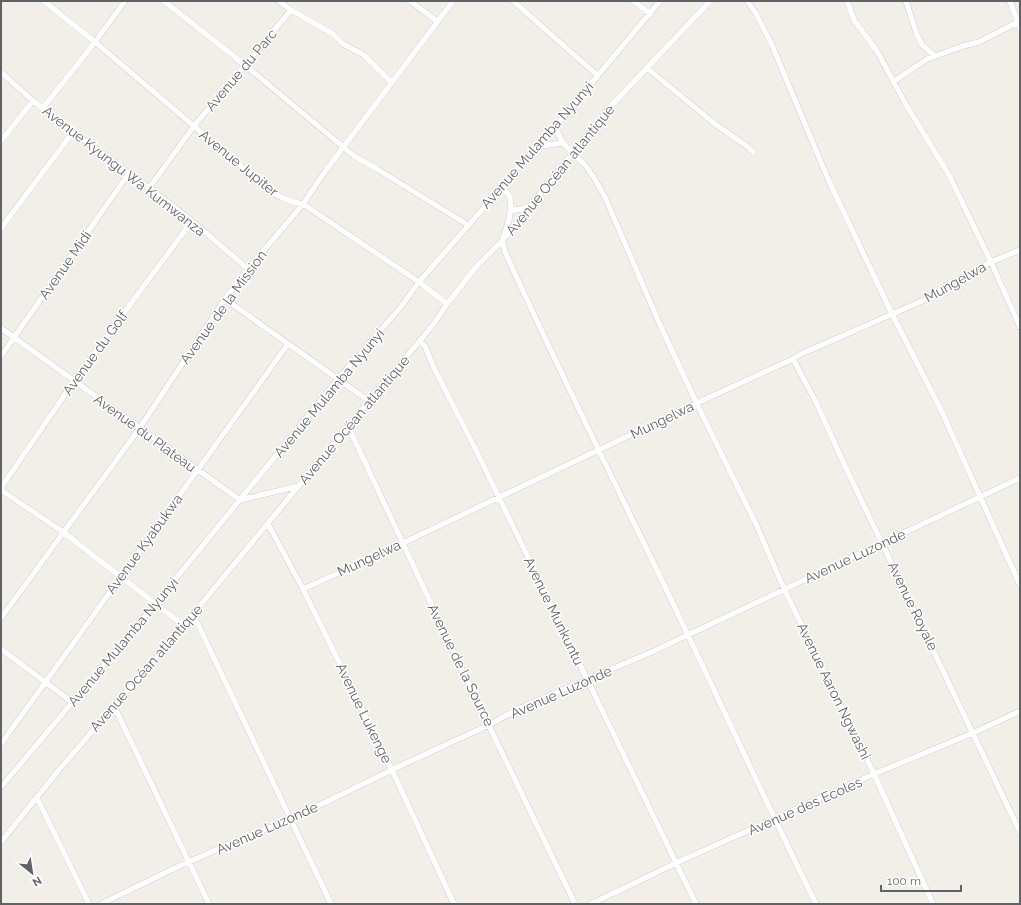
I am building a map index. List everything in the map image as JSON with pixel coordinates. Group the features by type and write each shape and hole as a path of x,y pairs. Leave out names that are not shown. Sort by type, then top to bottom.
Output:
{"street":[{"name":"Avenue Jupiter","path":"44,1 95,42 269,190 291,202 303,204 419,282 447,304"},
{"path":"43,108 125,1"},
{"path":"164,1 245,65 343,148 468,225"},
{"path":"279,1 291,10 333,34 343,44 364,55 392,83"},
{"path":"410,1 437,21"},
{"name":"Avenue de la Mission","path":"1,618 139,429 226,299 248,269 303,204 452,1"},
{"path":"513,1 597,75"},
{"path":"634,1 650,14"},
{"name":"Avenue Mulamba Nyunyi","path":"1,787 156,604 338,379 400,308 419,282 515,170 540,146 597,75 660,1"},
{"name":"Avenue Océan atlantique","path":"1,842 58,771 193,614 300,486 348,426 433,325 447,304 476,267 502,241 609,108 710,1"},
{"path":"747,1 755,12 772,45 828,179 892,314 942,412 1020,585"},
{"path":"847,1 854,20 877,51 893,82 949,176 992,262 1020,327"},
{"path":"906,1 917,35 922,45 935,56"},
{"path":"1010,1 1020,29"},
{"name":"Avenue du Parc","path":"149,188 194,126 291,10"},
{"path":"893,82 927,58 979,42 1018,22"},
{"path":"647,68 715,124 753,152"},
{"name":"Avenue Kyungu Wa Kumwanza","path":"1,72 73,132 192,221 248,269"},
{"path":"1,141 33,100"},
{"path":"540,146 563,143 555,126"},
{"path":"1,228 73,132"},
{"name":"Avenue Aaron Ngwashi","path":"563,143 585,164 594,176 605,197 661,327 755,522 784,589 874,774 933,904"},
{"name":"Avenue Midi","path":"1,356 129,173"},
{"path":"502,187 510,197 511,211 502,241 503,248 598,450 816,904"},
{"path":"511,211 530,207"},
{"name":"Avenue du Golf","path":"1,489 74,381 192,221"},
{"name":"Mungelwa","path":"303,589 801,354 922,301 949,284 992,262 1020,250"},
{"path":"226,299 369,401"},
{"name":"Avenue du Plateau","path":"1,328 139,429 240,500"},
{"name":"Avenue Munkuntu","path":"419,341 425,346 434,368 499,497 696,904"},
{"name":"Avenue Kyabukwa","path":"1,744 288,344"},
{"name":"Avenue Royale","path":"793,359 815,400 1020,832"},
{"name":"Avenue de la Source","path":"348,426 462,669 575,904"},
{"name":"Avenue Luzonde","path":"101,904 189,862 291,819 489,725 520,708 688,635 1020,478"},
{"path":"240,500 300,486"},
{"path":"1,489 63,532 183,625"},
{"name":"Avenue Lukenge","path":"268,524 303,589 392,770 454,904"},
{"path":"193,614 331,904"},
{"path":"1,649 72,702"},
{"path":"114,706 209,904"},
{"name":"Avenue des Ecoles","path":"591,904 676,863 775,820 874,774 973,733 1020,711"},
{"path":"37,798 89,904"}]}
